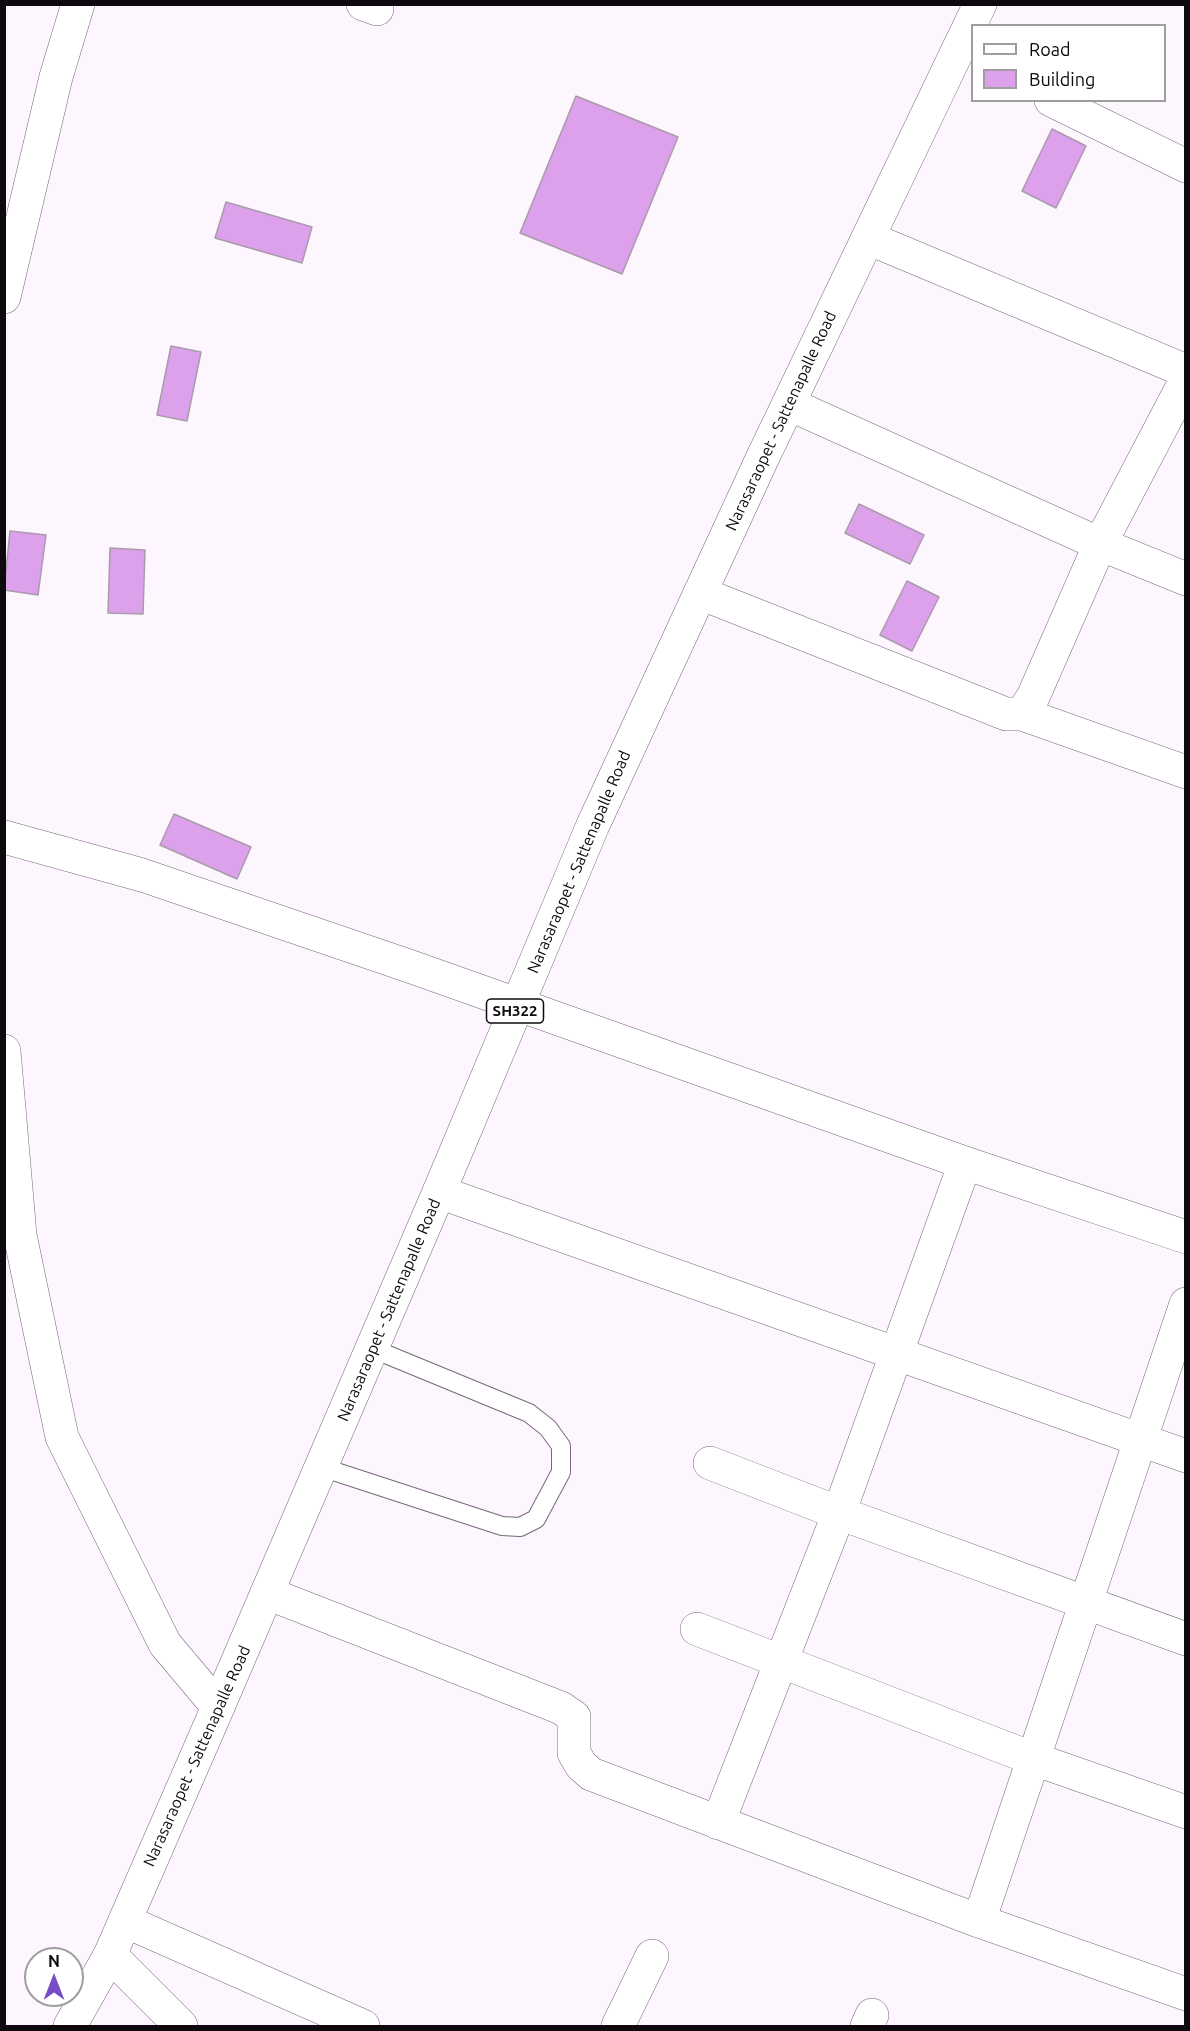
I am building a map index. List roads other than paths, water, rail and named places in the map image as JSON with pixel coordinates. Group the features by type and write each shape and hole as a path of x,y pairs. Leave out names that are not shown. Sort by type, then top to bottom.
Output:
{"street":[{"path":"4,297 56,77 78,4"},
{"name":"Narasaraopet - Sattenapalle Road","path":"974,24 980,4"},
{"name":"Narasaraopet - Sattenapalle Road","path":"70,2026 110,1955 125,1921 439,1192 593,825 868,238 964,58 971,34"},
{"path":"1055,102 1185,166"},
{"path":"868,238 1185,371"},
{"path":"1022,714 1033,697 1100,544 1185,380"},
{"path":"789,404 1100,544 1185,579"},
{"path":"700,593 1006,714 1022,714 1185,772"},
{"path":"4,837 142,875 965,1163 1185,1237"},
{"path":"4,1052 20,1235 62,1437 165,1644 218,1707"},
{"path":"718,1823 839,1513 965,1163"},
{"path":"439,1192 1185,1456"},
{"path":"979,1921 1185,1304"},
{"path":"710,1463 839,1513 1185,1639"},
{"path":"267,1593 561,1708 574,1717 574,1753 581,1765 591,1774 979,1921 1185,1994"},
{"path":"697,1629 1034,1759 1185,1812"},
{"path":"125,1921 363,2026"},
{"path":"110,1955 181,2026"},
{"path":"618,2026 652,1956"}],"lane":[{"path":"321,1467 502,1526 520,1527 536,1519 561,1472 561,1446 548,1428 529,1413 371,1348"}]}
